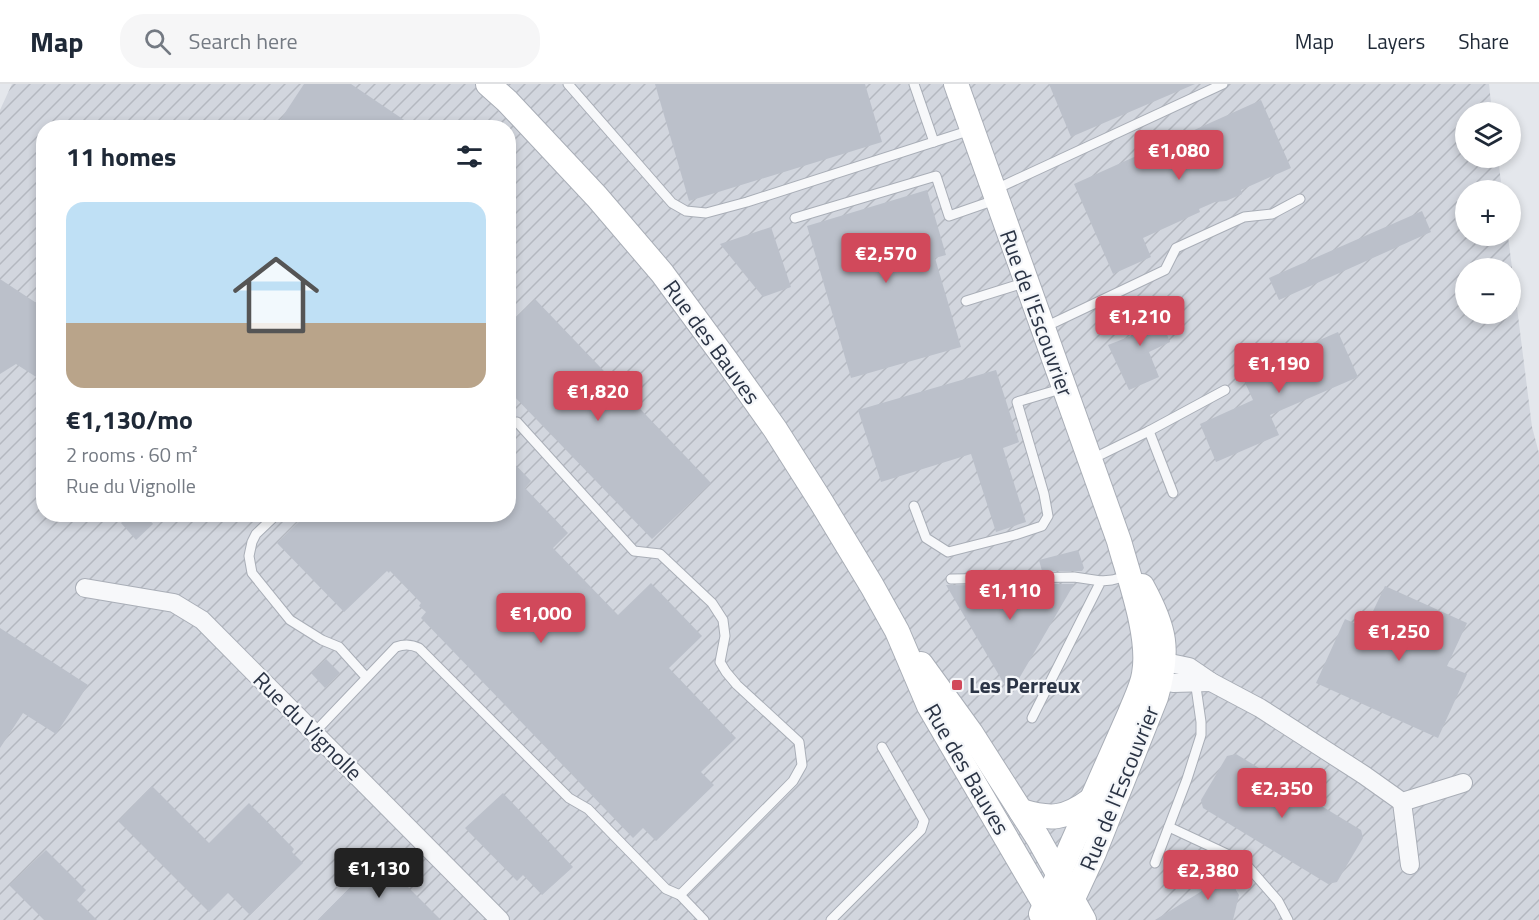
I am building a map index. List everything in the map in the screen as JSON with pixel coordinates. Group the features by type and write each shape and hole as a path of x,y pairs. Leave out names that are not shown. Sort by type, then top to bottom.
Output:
{"street":[{"name":"Rue des Bauves","path":"488,84 597,197 662,273 775,429 820,500 897,631 944,694 1038,838 1060,907"},
{"name":"Rue de l'Escouvrier","path":"956,84 1132,575 1142,629 1153,670 1140,738 1094,853 1060,907"},
{"name":"Rue du Vignolle","path":"85,588 174,603 202,620 500,920"},
{"name":"Rue des Bauves","path":"897,631 929,706 1060,907"},
{"name":"Rue de l'Escouvrier","path":"1060,907 1091,800 1130,713 1153,670"},
{"path":"1153,670 1173,683 1200,678 1260,708 1402,802 1410,865"},
{"path":"1402,802 1463,783"},
{"path":"1021,811 1056,817 1071,812 1091,800"}],"lane":[{"path":"568,84 672,203 686,210 706,213 747,202 972,129"},
{"path":"914,84 934,142"},
{"path":"795,218 936,176 948,216 996,195 1223,84"},
{"path":"1042,328 1165,270 1176,248 1244,217 1272,214 1300,199"},
{"path":"966,301 1027,282"},
{"path":"914,506 926,538 948,552 1042,526 1048,516 1044,494 1017,402 1064,388"},
{"path":"1089,460 1149,431 1224,390"},
{"path":"518,422 634,551 660,554 712,603 723,620 725,636 720,662 726,672 799,742 802,765 794,781 680,895"},
{"path":"1149,431 1173,493"},
{"path":"269,522 256,534 252,542 249,556 252,573 290,620 322,640 339,647 366,677"},
{"path":"951,579 1074,577 1101,581 1132,575"},
{"path":"1032,718 1101,581"},
{"path":"314,733 396,647 412,645 419,648 569,798 588,809 666,890 680,895 705,920"},
{"path":"1155,863 1201,735 1200,678"},
{"path":"831,920 921,830 924,821 882,747"},
{"path":"1169,827 1244,862 1278,901 1288,920"}],"shaded area":[{"path":"12,84 1489,84 1491,102 1455,102 1455,168 1499,168 1501,180 1455,180 1455,246 1509,246 1511,258 1455,258 1455,324 1519,324 1532,427 1539,453 1539,920 0,920 0,110"}],"building":[{"path":"304,84 351,84 404,120 280,120"},
{"path":"655,84 865,84 882,142 689,201"},
{"path":"1049,84 1195,84 1071,137"},
{"path":"1261,100 1291,168 1241,190 1242,194 1199,209 1200,212 1143,238 1151,257 1113,274 1074,184"},
{"path":"927,190 946,255 935,258 961,347 851,378 807,226"},
{"path":"1422,211 1431,232 1279,300 1269,278"},
{"path":"771,227 791,287 763,297 720,244"},
{"path":"0,279 36,303 36,377 16,364 0,374"},
{"path":"535,299 711,483 652,539 516,398 516,317"},
{"path":"1155,305 1170,342 1149,352 1159,377 1129,390 1108,345 1131,336 1124,319"},
{"path":"1338,332 1358,377 1270,415 1279,435 1216,462 1200,424 1253,400 1241,374"},
{"path":"996,370 1019,442 1003,448 1026,522 996,532 971,454 881,482 858,410"},
{"path":"516,465 531,481 525,488 568,533 553,548 618,615 651,583 702,636 669,668 736,738 701,772 714,785 656,841 643,828 633,838 421,618 426,612 419,606 421,603 390,571 389,573 387,571 344,612 277,543 299,522 516,522"},
{"path":"151,522 153,524 136,540 121,523"},
{"path":"1078,550 1084,568 1082,571 1042,571 1039,560"},
{"path":"1046,584 1074,584 1010,694 946,585 1046,586"},
{"path":"1385,586 1467,623 1447,666 1467,674 1438,738 1316,683 1345,619 1365,628"},
{"path":"0,628 88,685 56,734 23,713 0,748"},
{"path":"326,659 340,673 325,688 311,673"},
{"path":"1236,754 1361,830 1363,838 1337,882 1328,884 1203,808 1201,800 1227,756"},
{"path":"152,786 209,843 249,803 294,849 292,852 303,863 250,915 228,893 209,912 118,821"},
{"path":"503,793 573,867 542,895 523,875 517,881 465,828"},
{"path":"46,850 86,890 77,900 97,920 44,920 9,885"},
{"path":"379,858 441,920 318,920"},
{"path":"1216,871 1226,874 1239,895 1233,920 1155,920 1202,891 1197,883"}],"place":[{"name":"Les Perreux","path":"957,685"}]}
